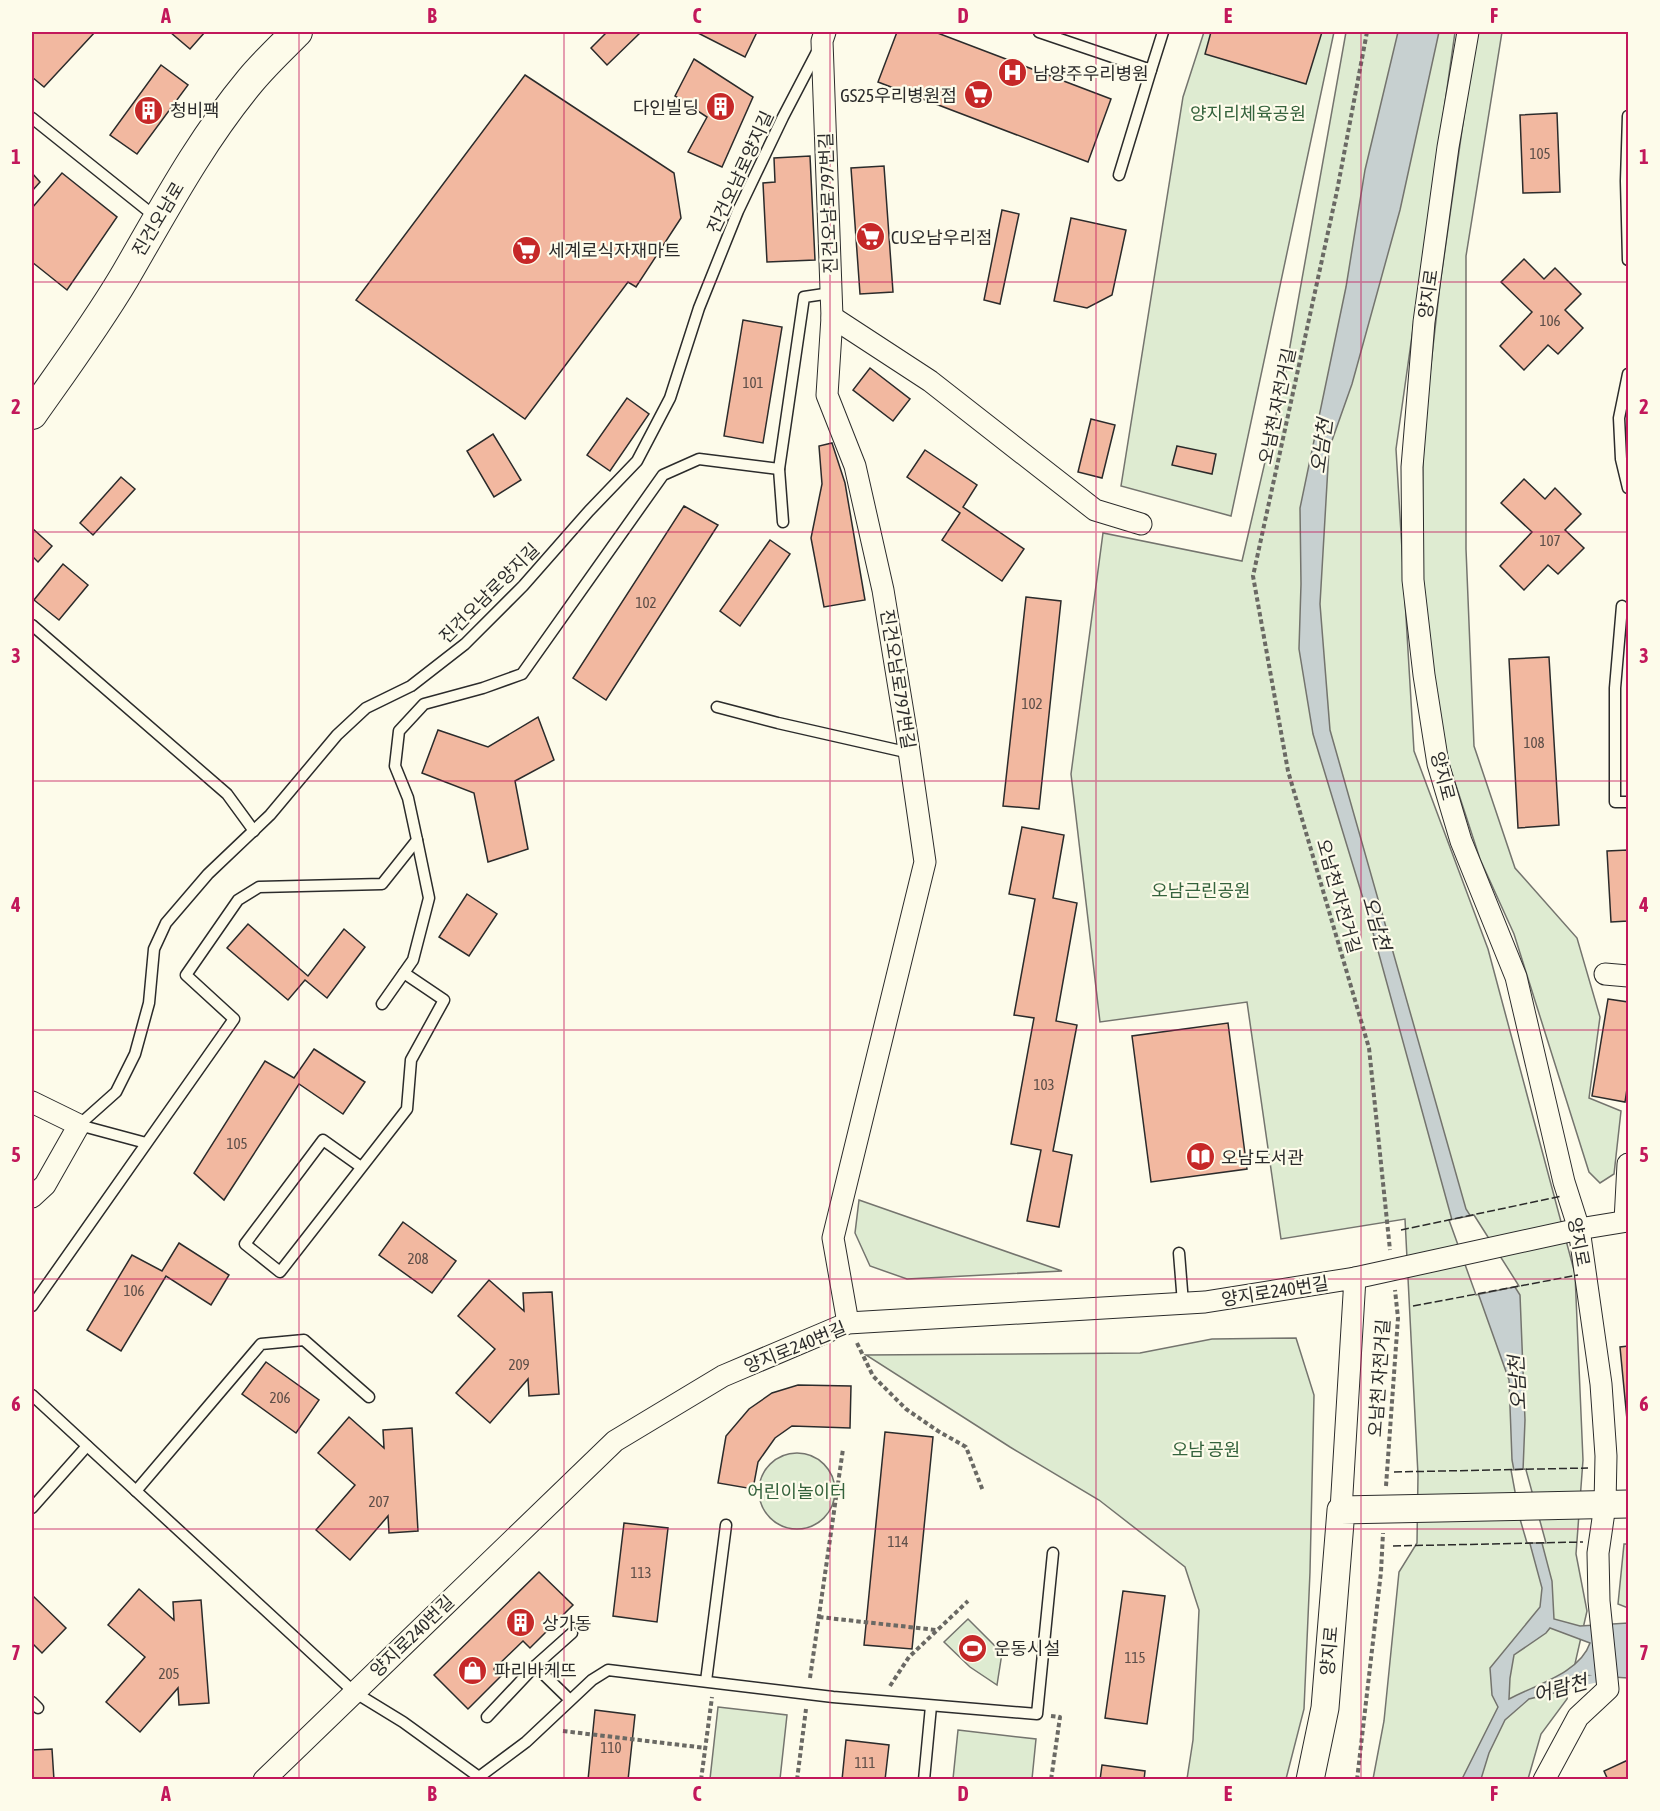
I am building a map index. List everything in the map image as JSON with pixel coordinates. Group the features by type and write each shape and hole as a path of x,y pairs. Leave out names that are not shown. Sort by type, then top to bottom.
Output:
{"main road":[{"name":"진건오남로","path":"32,414 84,342 158,218 226,113 250,81 297,32"}],"street":[{"name":"양지로","path":"1468,32 1424,322 1412,467 1413,580 1424,675 1438,764 1461,841 1516,977 1564,1182 1579,1229 1601,1384 1606,1456 1617,1505 1598,1553 1599,1601 1608,1689 1578,1717 1544,1779"},
{"name":"진건오남로797번길","path":"823,36 832,317 827,395 855,466 883,590 910,753 925,862 833,1238 848,1323"},
{"path":"832,317 930,381 1095,510 1141,524"},
{"path":"1605,974 1629,976"},
{"path":"32,1102 79,1125 45,1185 32,1197"},
{"path":"1356,1278 1579,1229 1627,1221 1629,1164"},
{"name":"양지로240번길","path":"264,1779 615,1441 723,1376 848,1323 1205,1302 1356,1278 1341,1510"},
{"path":"1341,1510 1617,1505"},
{"name":"양지로","path":"1310,1779 1324,1708 1341,1510"}],"lane":[{"path":"1039,32 1151,70"},
{"path":"1119,175 1163,32"},
{"name":"진건오남로양지길","path":"79,1125 116,1092 135,1054 149,1003 154,948 166,923 208,874 270,815 337,735 366,708 411,686 465,644 523,586 637,461 670,398 699,308 738,211 823,36"},
{"path":"1628,260 1626,181 1629,116"},
{"path":"32,118 158,218"},
{"path":"783,522 779,468 804,297 831,293"},
{"path":"1629,374 1619,418 1621,459 1629,488"},
{"path":"382,1004 412,960 429,898 408,798 395,766 399,731 424,704 483,688 522,674 663,475 699,459 779,468"},
{"path":"1622,606 1615,688 1615,802 1629,802"},
{"path":"32,625 227,794 254,831"},
{"path":"717,707 910,753"},
{"path":"32,1306 234,1019 186,975 238,900 259,887 382,884 417,840"},
{"path":"362,1167 322,1140 245,1244 280,1272 362,1167 407,1109 411,1060 444,1000 404,973"},
{"path":"79,1125 146,1143"},
{"path":"1179,1253 1183,1303"},
{"path":"136,1491 261,1344 304,1340 369,1397"},
{"path":"32,1395 354,1692 403,1722 479,1778 526,1742 592,1680 608,1670 808,1694 1037,1714 1053,1552"},
{"path":"32,1508 87,1446"},
{"path":"710,1682 726,1525"},
{"path":"487,1717 535,1666 572,1633"},
{"path":"535,1666 570,1700"},
{"path":"924,1779 931,1706"}],"path":[{"name":"오남천 자전거길","path":"1357,1779 1381,1572 1393,1509 1398,1318 1397,1269 1388,1237 1369,1048 1288,771 1253,576 1337,191 1367,32"},
{"path":"848,1323 873,1376 906,1409 966,1447 983,1491"},
{"path":"797,1779 843,1449"},
{"path":"881,1701 909,1657 968,1601"},
{"path":"819,1617 937,1630"},
{"path":"701,1779 706,1748 710,1682"},
{"path":"1037,1714 1060,1717 1051,1779"},
{"path":"541,1728 706,1748"}],"green space":[{"name":"양지리체육공원","path":"1204,32 1334,32 1231,516 1121,486 1183,97"},
{"name":"오남근린공원","path":"1346,32 1455,32 1396,449 1414,751 1488,949 1575,1274 1583,1460 1576,1554 1587,1611 1567,1699 1541,1734 1528,1779 1373,1779 1384,1721 1399,1572 1417,1543 1418,1475 1405,1219 1281,1239 1247,1002 1100,1022 1071,774 1103,533 1242,561 1284,380"},
{"path":"1476,32 1502,32 1466,256 1466,549 1474,746 1515,868 1577,938 1600,1017 1589,1098 1621,1111 1614,1174 1600,1183 1589,1172 1514,934 1480,859 1448,761 1430,661 1422,571 1423,435 1440,285"},
{"path":"859,1200 1062,1271 907,1279 870,1266 855,1233"},
{"name":"오남 공원","path":"1296,1338 1314,1395 1304,1709 1286,1779 1187,1779 1193,1740 1199,1610 1185,1567 1099,1500 1010,1447 866,1355 1140,1353 1212,1339"},
{"name":"어린이놀이터","path":"797,1453 812,1456 824,1464 832,1476 835,1491 832,1506 824,1518 812,1526 797,1529 782,1526 770,1518 762,1506 759,1491 762,1476 770,1464 782,1456"},
{"path":"1624,1544 1628,1544 1628,1608 1618,1604"},
{"name":"운동시설","path":"968,1619 1002,1653 997,1685 970,1667 944,1642"},
{"path":"718,1707 787,1715 780,1779 710,1779"},
{"path":"958,1730 1036,1739 1032,1779 953,1779"}],"water":[{"name":"오남천","path":"1398,32 1439,32 1400,210 1352,384 1329,449 1320,604 1330,730 1466,1209 1520,1295 1525,1420 1523,1471 1552,1581 1554,1619 1580,1626 1628,1623 1628,1678 1579,1675 1558,1692 1529,1699 1505,1720 1489,1753 1481,1779 1462,1779 1498,1707 1492,1695 1490,1668 1540,1607 1542,1588 1523,1518 1512,1460 1509,1380 1452,1220 1369,918 1313,734 1299,649 1300,508 1346,287 1365,170","holes":["1550,1628 1590,1643 1585,1653 1567,1670 1509,1699 1514,1655"]}],"pier":[{"path":"1474,1215 1519,1286 1476,1295 1449,1220"},
{"path":"1526,1469 1546,1543 1527,1543 1520,1519 1511,1470"}],"building":[{"path":"32,32 95,32 44,87 32,77"},
{"path":"170,32 205,32 190,49"},
{"path":"607,32 641,32 607,65 591,48"},
{"path":"699,32 757,32 745,57"},
{"path":"897,32 935,32 1111,99 1088,162 878,82"},
{"path":"1211,32 1322,32 1306,84 1205,54"},
{"name":"다인빌딩","path":"694,59 753,97 722,167 688,152 707,117 675,96"},
{"name":"청비팩","path":"161,65 188,85 137,154 110,135"},
{"name":"세계로식자재마트","path":"525,75 674,173 681,218 636,287 628,282 525,419 356,300"},
{"path":"1557,113 1560,192 1523,193 1520,115"},
{"path":"810,156 815,260 767,262 763,183 775,182 774,158"},
{"path":"884,166 893,292 860,294 851,168"},
{"path":"32,173 40,182 32,191"},
{"path":"62,173 117,217 67,290 32,262 32,208"},
{"path":"1002,210 1019,214 1000,304 984,300"},
{"path":"1071,218 1126,230 1112,295 1087,308 1054,301"},
{"path":"1524,259 1544,279 1555,268 1581,294 1565,310 1583,328 1558,354 1548,345 1524,370 1500,346 1532,312 1501,282"},
{"path":"743,320 782,327 763,443 724,436"},
{"path":"870,368 910,399 893,421 853,390"},
{"path":"627,398 649,414 610,471 587,455"},
{"path":"1091,419 1115,425 1102,478 1078,472"},
{"path":"493,434 521,480 494,497 467,451"},
{"path":"832,443 845,483 865,600 824,607 811,538 822,484 819,446"},
{"path":"1177,446 1216,454 1212,474 1172,465"},
{"path":"925,450 977,485 963,507 1024,549 1002,581 942,540 960,513 907,477"},
{"path":"121,477 135,489 93,535 80,523"},
{"path":"1524,479 1545,499 1555,488 1581,514 1565,530 1584,548 1558,574 1548,565 1524,590 1500,566 1532,532 1501,503"},
{"path":"684,506 718,525 606,700 573,678"},
{"path":"32,528 52,546 38,562 32,556"},
{"path":"770,540 790,554 740,626 720,611"},
{"path":"63,564 88,585 59,620 34,600"},
{"path":"1026,597 1061,601 1039,809 1003,806"},
{"path":"1549,657 1559,825 1518,828 1509,659"},
{"path":"538,717 554,760 515,781 528,849 488,862 474,793 422,773 438,730 488,747"},
{"path":"1022,827 1064,835 1053,898 1077,903 1056,1021 1077,1025 1053,1151 1072,1155 1059,1227 1027,1221 1041,1150 1011,1144 1034,1018 1014,1015 1035,899 1009,894"},
{"path":"1628,850 1628,921 1611,922 1607,851"},
{"path":"467,894 497,914 469,956 439,937"},
{"path":"248,924 308,976 344,929 365,947 327,998 305,980 288,1000 227,948"},
{"path":"1608,999 1628,1002 1628,1082 1625,1102 1592,1096"},
{"path":"1228,1023 1247,1169 1151,1182 1132,1036"},
{"path":"314,1049 365,1082 343,1114 299,1084 224,1200 194,1173 265,1061 294,1078"},
{"path":"403,1222 456,1261 432,1293 379,1255"},
{"path":"179,1243 229,1275 211,1305 166,1276 121,1351 87,1330 132,1255 162,1271"},
{"path":"489,1280 524,1311 523,1293 552,1292 559,1394 529,1396 528,1379 490,1423 456,1393 495,1349 458,1316"},
{"path":"1628,1346 1628,1430 1620,1347"},
{"path":"266,1362 319,1400 296,1433 242,1394"},
{"path":"798,1385 851,1386 850,1428 792,1426 775,1438 758,1462 753,1489 718,1483 726,1436 749,1409 772,1393"},
{"path":"349,1417 384,1448 383,1430 412,1428 418,1531 389,1533 388,1516 350,1560 316,1530 355,1485 318,1453"},
{"path":"885,1432 933,1437 912,1649 864,1645"},
{"path":"624,1523 668,1528 657,1622 613,1616"},
{"name":"상가동","path":"539,1572 573,1605 530,1648 523,1641 494,1669 501,1676 468,1709 434,1675"},
{"path":"139,1589 174,1620 173,1602 201,1600 209,1703 179,1705 178,1688 140,1732 106,1702 145,1657 108,1625"},
{"path":"1123,1591 1165,1596 1147,1724 1105,1718"},
{"path":"32,1595 66,1628 42,1653 32,1643"},
{"path":"595,1710 635,1715 628,1780 588,1780"},
{"path":"846,1740 889,1745 885,1780 842,1780"},
{"path":"52,1749 54,1780 32,1780 32,1750"},
{"path":"1628,1760 1628,1780 1608,1780 1604,1771"},
{"path":"1102,1765 1145,1771 1144,1780 1100,1780"}],"waterway":[{"name":"어람천","path":"1557,1687 1607,1676"}],"fence":[{"path":"1401,1230 1562,1196"},
{"path":"1413,1306 1578,1275"},
{"path":"1394,1472 1588,1468"},
{"path":"1393,1546 1583,1542"}],"place":[{"name":"남양주우리병원","path":"1012,73"},
{"name":"GS25우리병원점","path":"978,95"},
{"name":"다인빌딩","path":"720,107"},
{"name":"청비팩","path":"149,110"},
{"name":"CU오남우리점","path":"870,237"},
{"name":"세계로식자재마트","path":"527,250"},
{"name":"오남도서관","path":"1200,1157"},
{"name":"상가동","path":"521,1623"},
{"name":"운동시설","path":"973,1648"},
{"name":"파리바게뜨","path":"473,1670"}]}
